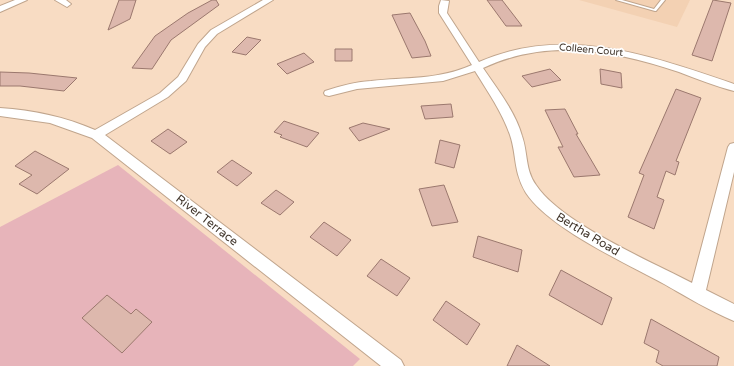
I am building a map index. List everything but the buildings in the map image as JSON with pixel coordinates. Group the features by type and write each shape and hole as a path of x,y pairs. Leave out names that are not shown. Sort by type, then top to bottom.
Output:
{"street":[{"path":"0,9 23,0"},
{"path":"96,136 164,95 182,79 201,46 214,32 269,0"},
{"name":"Bertha Road","path":"445,1 443,6 444,13 509,116 517,138 524,176 531,189 542,203 574,227 734,313"},
{"name":"Colleen Court","path":"329,93 357,85 445,78 464,73 494,58 520,50 550,47 579,47 617,52 645,58 734,88"},
{"name":"River Terrace","path":"0,112 30,114 49,118 74,126 96,136 395,366"},
{"path":"697,294 734,147"}],"lane":[{"path":"618,0 627,1 655,10 663,0"}],"shaded area":[{"path":"579,0 690,0 677,27"},
{"path":"118,165 360,359 353,366 0,366 0,227"}]}
